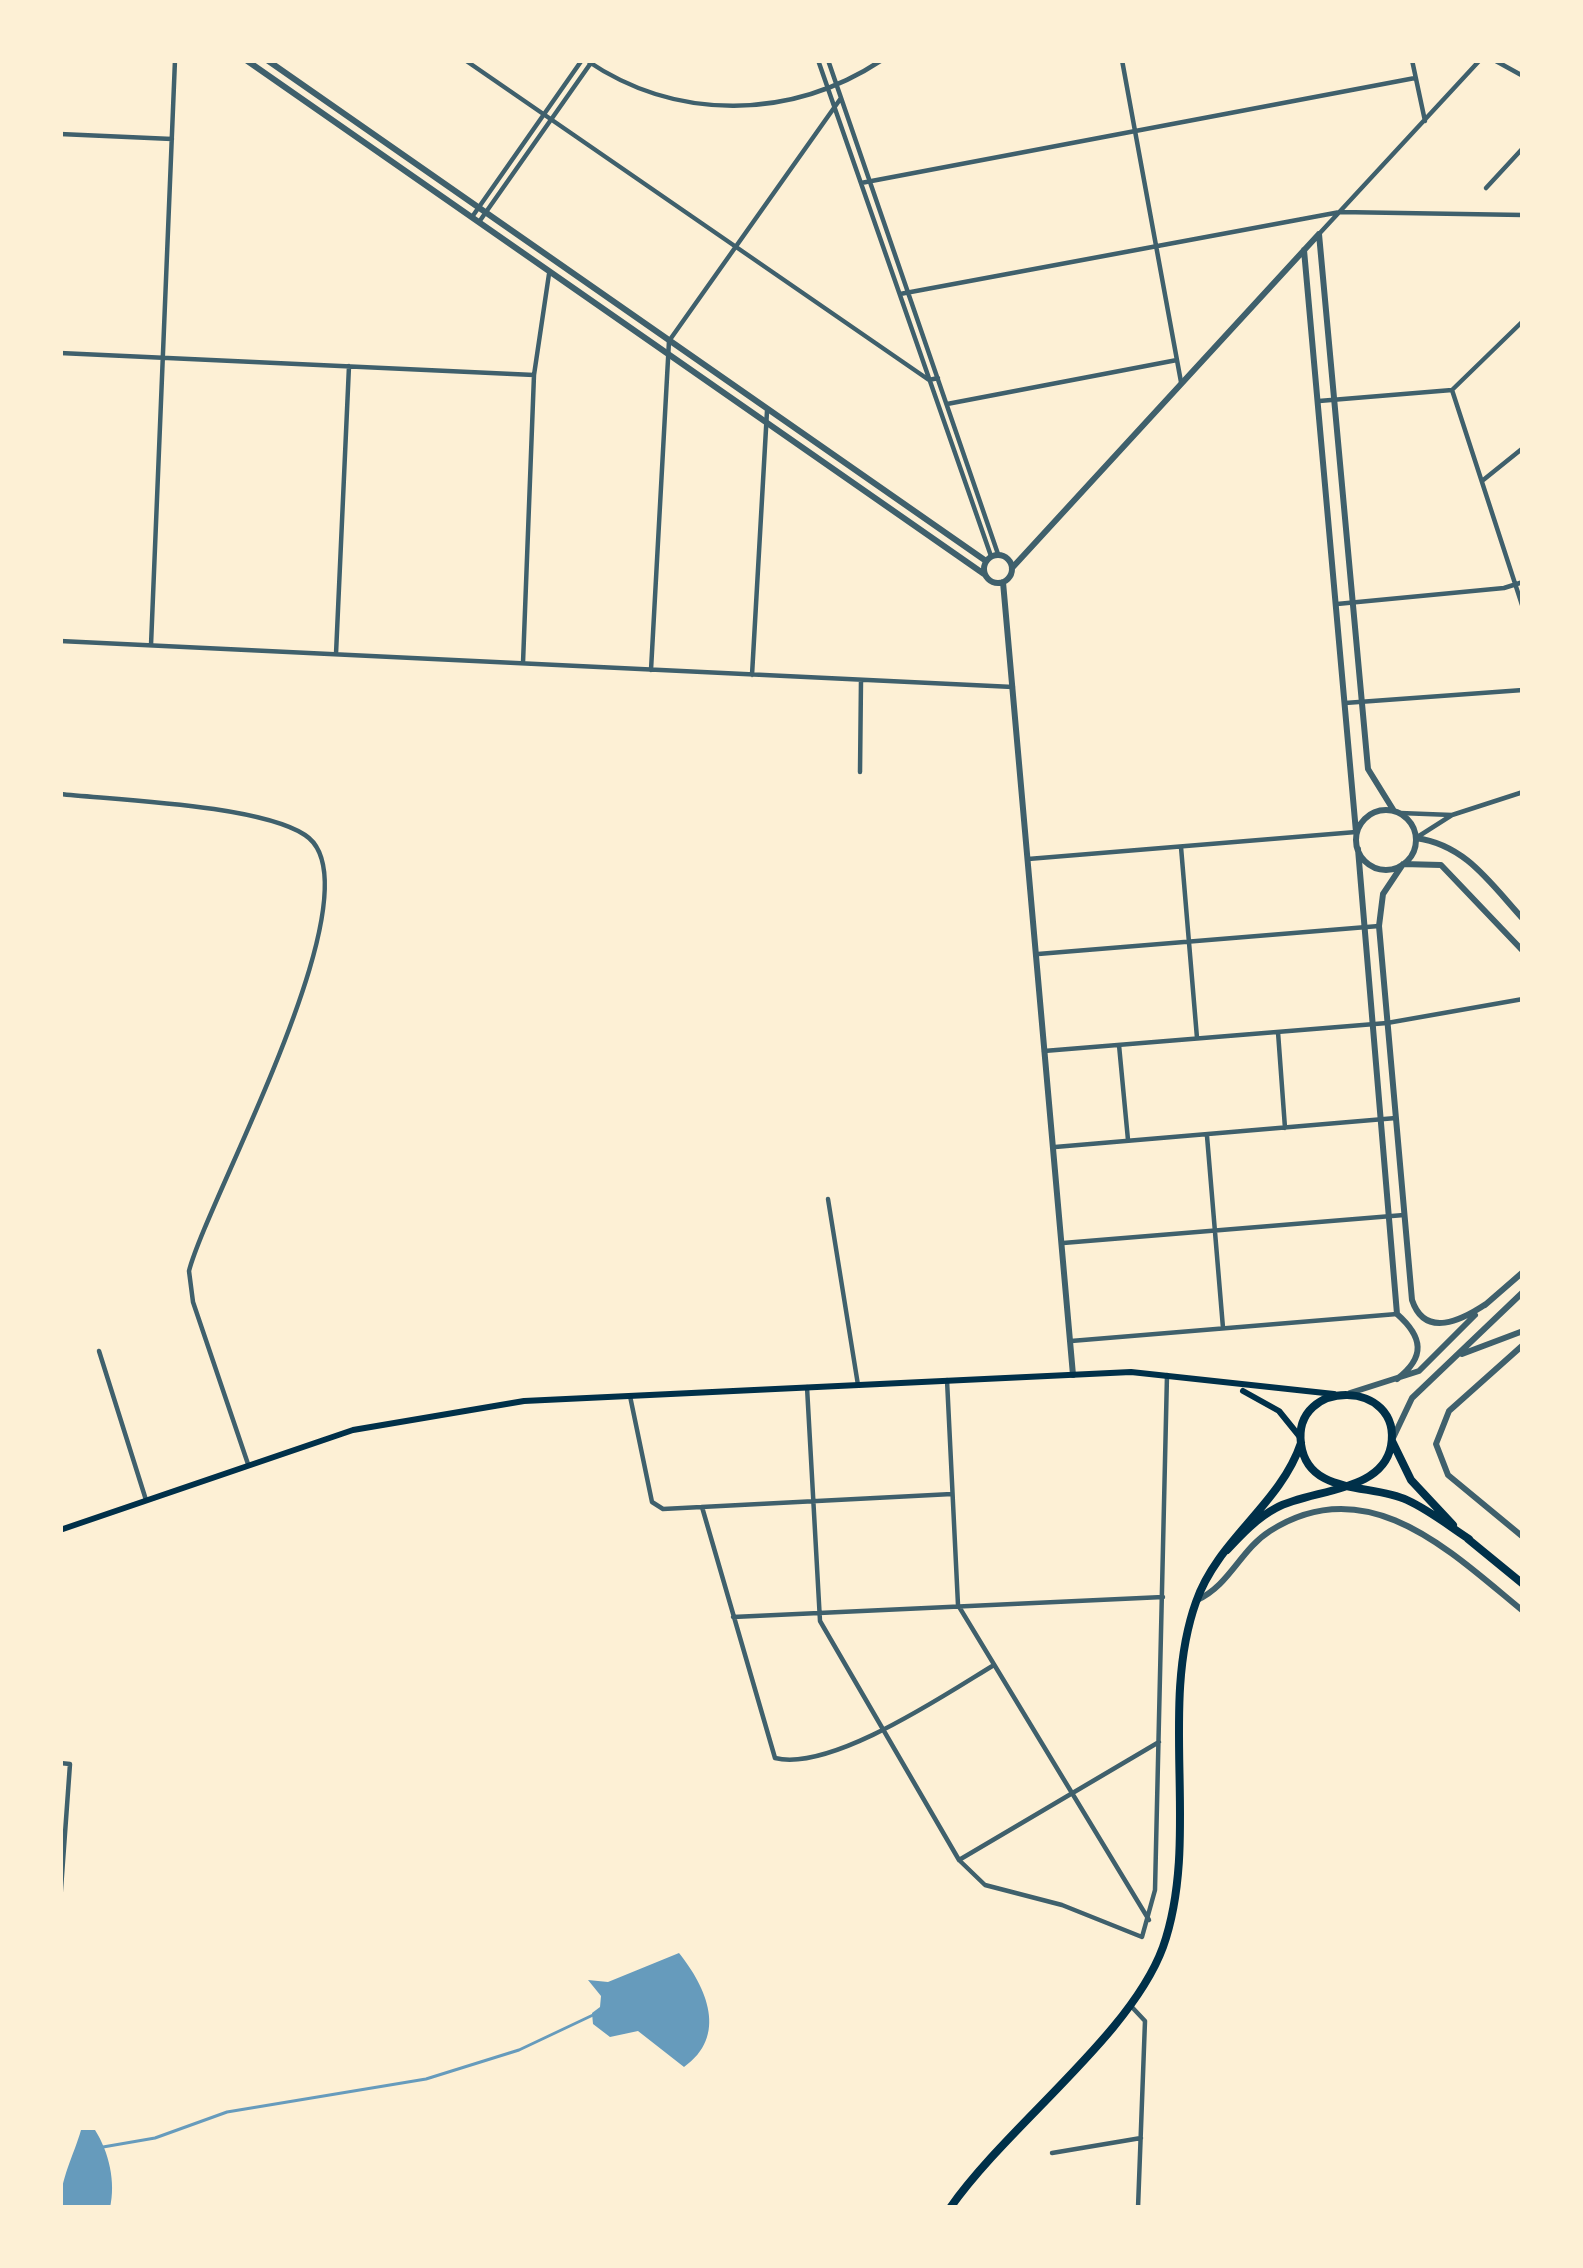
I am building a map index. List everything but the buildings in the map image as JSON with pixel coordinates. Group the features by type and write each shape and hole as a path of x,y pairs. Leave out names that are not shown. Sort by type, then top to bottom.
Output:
{"highway":[{"path":"950,2208 998,2146 1130,2006 1156,1963 1173,1910 1185,1655 1196,1601 1214,1564 1283,1479 1309,1412 1334,1394 1350,1393 1382,1409 1411,1480 1469,1540"},
{"path":"1300,1440 1315,1472 1346,1485 1406,1499 1469,1540 1523,1584"},
{"path":"1214,1564 1252,1524 1279,1506 1346,1485 1381,1468 1392,1441"}],"main road":[{"path":"60,1530 248,1464 406,1418 524,1401 1073,1375 1167,1375 1235,1387 1334,1394"},
{"path":"1235,1387 1279,1411 1300,1440"}],"street":[{"path":"151,645 175,60"},
{"path":"246,60 992,583 1003,582"},
{"path":"267,60 766,410 1012,568"},
{"path":"466,60 734,249 933,379"},
{"path":"818,60 866,182"},
{"path":"828,60 992,557 984,574"},
{"path":"588,61 641,89 716,106 773,104 837,85 882,60"},
{"path":"1122,60 1181,382"},
{"path":"1412,60 1425,121"},
{"path":"1073,1375 1003,582 1480,60"},
{"path":"1494,60 1523,76"},
{"path":"475,219 543,114 588,61"},
{"path":"482,209 588,61"},
{"path":"866,182 1415,77"},
{"path":"651,670 669,341 842,98"},
{"path":"60,134 172,139"},
{"path":"1486,188 1523,148"},
{"path":"904,293 1340,212 1523,215"},
{"path":"1319,234 1368,770 1416,838 1444,842 1460,852 1523,919"},
{"path":"1304,250 1397,1314 1416,1333 1420,1346 1412,1368 1397,1379"},
{"path":"523,663 534,375 549,272"},
{"path":"1319,400 1452,390 1523,321"},
{"path":"60,353 534,375"},
{"path":"942,405 1177,360"},
{"path":"336,654 349,364"},
{"path":"1452,390 1520,584 1523,608"},
{"path":"752,675 766,410"},
{"path":"1482,481 1523,448"},
{"path":"1336,604 1520,584"},
{"path":"60,641 1013,687"},
{"path":"860,772 861,680"},
{"path":"1346,704 1523,691"},
{"path":"1486,1304 1460,1322 1443,1324 1415,1310 1379,926 1383,894 1416,838 1452,815 1523,792"},
{"path":"60,794 223,813 289,827 318,846 328,867 313,957 297,1009 189,1271 193,1302 248,1464"},
{"path":"1028,859 1356,832 1372,814 1452,815"},
{"path":"1181,845 1198,1038"},
{"path":"1358,849 1380,869 1426,861 1445,868 1523,951"},
{"path":"1036,954 1379,926"},
{"path":"1044,1052 1388,1023 1523,998"},
{"path":"1277,1031 1285,1128"},
{"path":"1119,1045 1127,1140"},
{"path":"1052,1148 1396,1118"},
{"path":"1207,1135 1223,1328"},
{"path":"828,1199 857,1384"},
{"path":"1061,1243 1404,1215"},
{"path":"1350,1393 1419,1371 1523,1272"},
{"path":"1392,1441 1412,1398 1523,1292"},
{"path":"1071,1342 1397,1314"},
{"path":"1449,1363 1490,1340 1523,1330"},
{"path":"1523,1345 1449,1411 1438,1432 1438,1454 1448,1475 1523,1537"},
{"path":"98,1351 146,1500"},
{"path":"807,1387 819,1612 882,1731 959,1860 985,1885 1062,1905 1142,1937 1156,1890 1167,1375"},
{"path":"947,1380 958,1605 1148,1920"},
{"path":"630,1396 652,1502 663,1509 952,1494"},
{"path":"702,1507 775,1758 790,1760 882,1731 994,1665"},
{"path":"1196,1601 1222,1586 1266,1533 1289,1520 1337,1509 1372,1511 1419,1528 1523,1612"},
{"path":"733,1617 1163,1597"},
{"path":"959,1860 1159,1742"},
{"path":"60,1763 70,1764 62,1903"},
{"path":"1130,2006 1145,2021 1138,2208"},
{"path":"1052,2153 1141,2138"}],"water":[{"path":"679,1953 698,1981 709,2027 698,2055 684,2067 638,2031 610,2037 593,2024 592,2013 600,2007 601,1996 588,1980 608,1982"},
{"path":"81,2130 95,2130 104,2148 112,2178 110,2208 60,2208"}],"waterway":[{"path":"103,2147 155,2138 227,2112 426,2079 519,2050 593,2015"}]}
